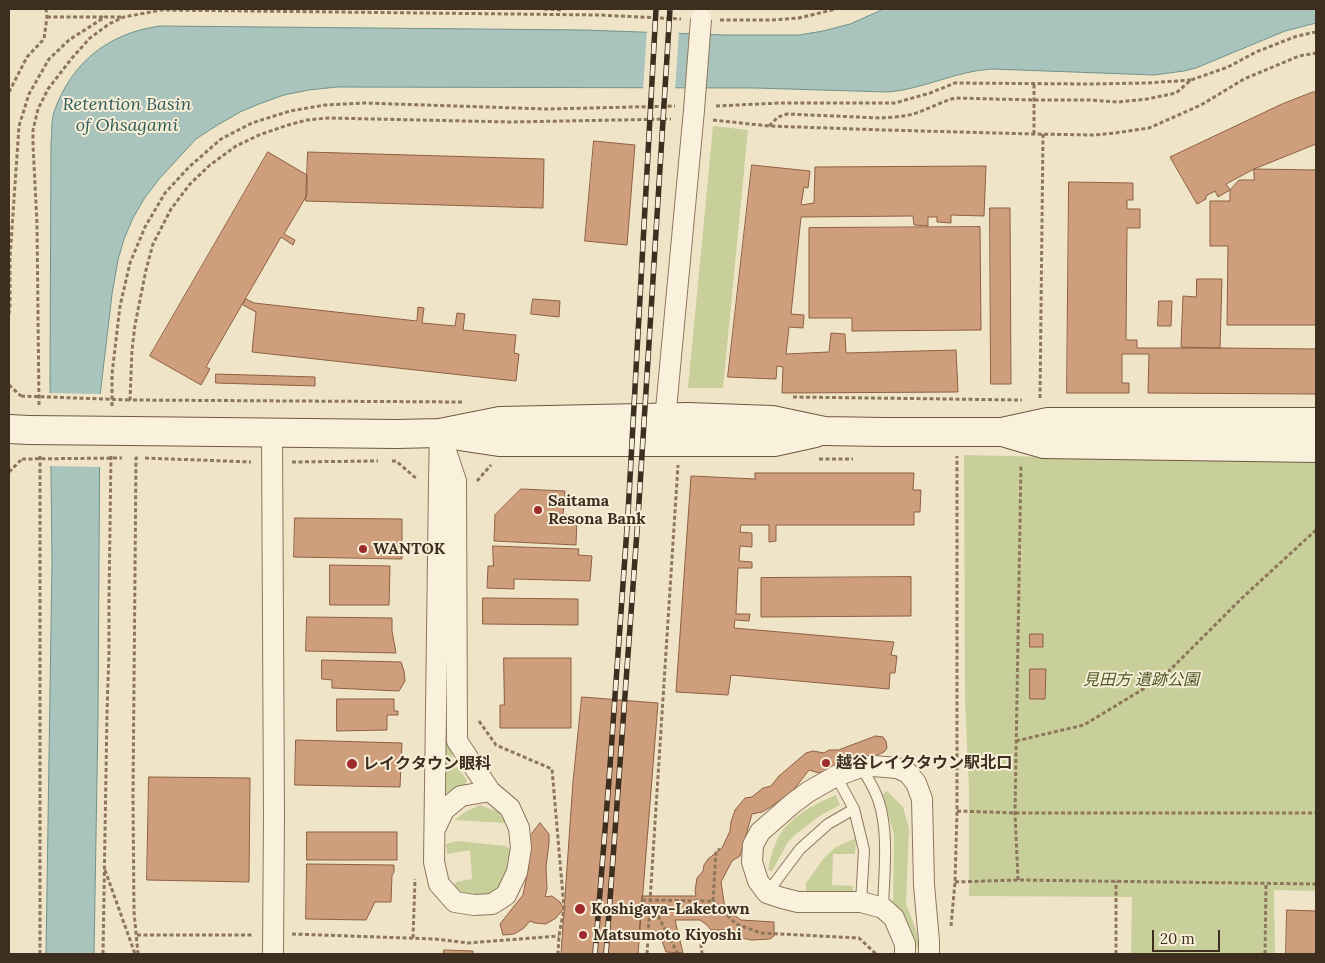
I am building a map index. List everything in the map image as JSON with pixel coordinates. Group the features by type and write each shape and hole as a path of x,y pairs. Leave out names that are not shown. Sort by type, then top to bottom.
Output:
{"street":[{"path":"669,439 695,110 700,14"},
{"path":"29,430 120,439 272,433 440,433 499,442 669,439 774,442 824,431 1002,432 1048,422 1316,422"},
{"path":"1002,432 1044,444 1316,448"},
{"path":"272,433 273,944"},
{"path":"440,433 456,481 457,741 490,791 510,808 519,828 521,848 518,872 506,895 492,904 474,906 455,902 439,884 434,862 440,433"},
{"path":"905,954 905,944 894,918 883,908 861,902 798,902 782,898 767,892 758,881 752,862 753,845 760,832 792,804 836,776 861,768 873,766 896,768 908,773 916,783 922,798 924,885 929,954"},
{"path":"434,831 444,810 462,796 490,791"}],"lane":[{"path":"861,768 874,789 883,818 885,871 883,908"},
{"path":"836,776 854,809 864,850 861,902"},
{"path":"767,892 800,849 828,824 854,809"}],"path":[{"path":"9,92 27,57 44,39 47,17 46,9"},
{"path":"544,9 564,9"},
{"path":"47,17 124,17 161,10 599,15 700,14 772,20 790,19 836,9"},
{"path":"40,954 29,430 37,224 33,130 38,109 48,90 72,58 90,38 109,24 124,17"},
{"path":"9,314 10,258 19,126 29,94 49,59 69,40 105,18"},
{"path":"9,385 21,396 130,400 136,325 153,244 171,209 190,184 210,165 236,146 288,124 328,118 511,122 780,103 895,103 930,93 954,83 1090,84 1191,80 1228,67 1256,52 1289,39 1316,32"},
{"path":"112,411 112,374 120,306 130,262 145,226 165,193 189,167 221,139 252,123 290,111 325,105 364,103 546,109 695,110 769,126 1094,135 1148,128 1201,105 1244,79 1299,56 1316,53"},
{"path":"769,126 778,117 787,114 881,118 913,114 955,98 1118,102 1147,99 1176,93 1191,80"},
{"path":"1034,83 1034,134"},
{"path":"1040,400 1043,134"},
{"path":"103,954 109,599 120,439"},
{"path":"647,954 669,439"},
{"path":"951,930 955,882 957,811 957,456"},
{"path":"9,472 22,459 126,458"},
{"path":"136,458 133,797 134,912 137,954"},
{"path":"1018,880 1015,813 1021,458"},
{"path":"477,482 494,463"},
{"path":"1016,741 1084,725 1163,677 1242,598 1316,530"},
{"path":"474,714 496,746 552,769 563,909 558,954"},
{"path":"957,811 1015,813 1316,813"},
{"path":"713,901 716,852 720,849"},
{"path":"104,867 137,954"},
{"path":"955,882 1018,880 1316,884"},
{"path":"1116,882 1116,954"},
{"path":"1265,954 1266,883"},
{"path":"642,900 713,901 736,924 761,933 859,938 876,954"},
{"path":"650,901 678,954"},
{"path":"136,935 273,944 304,934 435,939 468,943 559,936"},
{"path":"700,944 702,954"}],"green space":[{"path":"713,126 748,130 723,388 688,388"},
{"name":"見田方 遺跡公園","path":"964,455 1316,463 1316,891 1274,890 1275,954 1131,954 1132,897 969,896 969,791 965,698"},
{"path":"442,692 452,692 452,757 454,763 467,780 464,789 451,794 442,790"},
{"path":"887,791 903,807 909,829 906,904 916,930 919,947 911,948 893,904 894,835 883,794"},
{"path":"836,795 840,805 821,815 797,833 788,842 772,871 768,870 774,846 786,827 806,810"},
{"path":"480,805 498,812 506,823 454,820"},
{"path":"856,838 855,854 833,854 832,885 853,886 853,897 806,895 806,883 824,858 836,847"},
{"path":"457,841 506,846 510,849 512,855 506,879 500,887 492,893 476,896 453,888 456,882 472,879 470,850 447,854 446,844"}],"water":[{"name":"Retention Basin of Ohsagami","path":"884,9 1316,9 1316,23 1285,31 1196,68 1154,75 992,69 979,70 888,92 755,88 337,87 284,95 259,104 240,112 196,139 159,179 144,199 124,239 118,260 100,396 94,954 46,954 52,562 50,381 51,143 54,112 70,79 81,65 108,43 141,30 160,26 584,30 725,35 799,35 850,24"}],"pier":[{"path":"647,30 679,31 675,90 643,91"},
{"path":"48,393 102,394 102,467 48,466"}],"building":[{"path":"1316,92 1316,144 1254,169 1226,184 1230,190 1218,197 1215,191 1197,204 1170,157 1282,104"},
{"path":"594,141 635,145 627,245 585,241"},
{"path":"268,152 307,175 307,195 284,234 295,240 293,245 281,237 206,367 210,369 201,385 150,356"},
{"path":"308,152 544,159 543,208 306,201"},
{"path":"752,165 810,171 808,188 804,187 801,205 814,203 815,167 986,166 984,216 951,215 951,223 937,222 937,217 928,217 928,226 914,225 913,216 801,217 791,314 804,315 803,328 789,327 786,354 829,352 831,333 845,334 846,353 956,350 958,392 782,393 783,367 777,366 776,379 728,377"},
{"path":"1254,169 1316,170 1316,325 1227,325 1228,246 1210,246 1210,201 1230,201 1230,190 1239,180 1254,180"},
{"path":"1069,182 1133,183 1133,200 1127,200 1127,209 1140,209 1140,228 1127,228 1126,340 1137,340 1137,348 1316,349 1316,394 1148,393 1149,354 1122,354 1122,383 1129,383 1129,393 1067,393"},
{"path":"990,208 1010,208 1011,384 991,384"},
{"path":"980,227 981,330 852,331 852,318 809,318 809,228"},
{"path":"1197,279 1222,279 1220,348 1181,347 1183,296 1196,297"},
{"path":"246,299 254,303 417,321 418,307 424,308 422,323 455,326 457,313 465,314 463,330 516,335 514,353 519,354 516,381 252,352 256,312 243,305"},
{"path":"533,299 560,301 559,317 531,314"},
{"path":"1159,301 1172,301 1171,326 1158,326"},
{"path":"216,374 315,377 315,386 216,383"},
{"path":"755,473 914,473 913,490 921,490 920,512 914,512 914,525 776,525 776,541 769,542 769,525 741,525 740,532 752,533 752,547 740,546 739,561 752,562 752,568 738,568 736,614 750,614 749,621 735,620 734,628 894,642 891,655 897,656 895,673 890,673 889,689 731,675 728,695 676,692 691,476 755,479"},
{"path":"521,489 565,491 563,515 577,516 576,545 494,541 495,515"},
{"path":"295,518 402,519 402,559 294,557"},
{"path":"493,546 579,549 578,555 592,556 590,581 514,579 514,589 487,588 488,566 493,566"},
{"path":"330,565 390,566 389,605 330,605"},
{"path":"911,577 911,616 761,617 761,578"},
{"path":"483,598 578,599 578,625 483,624"},
{"path":"307,617 392,618 396,653 306,651"},
{"path":"1030,634 1043,634 1043,647 1030,647"},
{"path":"504,658 571,658 571,728 500,728 500,705 504,705"},
{"path":"322,660 401,662 405,681 399,691 332,688 332,680 322,679"},
{"path":"1030,669 1046,669 1045,699 1030,699"},
{"path":"582,697 658,703 638,954 561,954 573,782"},
{"path":"337,699 394,699 394,711 398,711 398,715 387,715 387,730 337,731"},
{"path":"876,736 883,737 886,741 887,748 884,752 861,762 819,773 809,770 792,792 762,812 752,814 740,856 732,861 721,882 725,909 741,920 774,922 774,936 770,939 752,940 735,937 724,930 711,930 700,920 675,920 683,953 666,952 660,935 639,934 642,896 696,896 697,878 703,871 708,859 722,848 730,831 735,810 745,798 752,797 763,788 771,786 779,776 806,753 813,751 824,753 829,750 838,750"},
{"path":"296,740 402,743 400,787 295,785"},
{"path":"149,777 250,778 249,882 147,880"},
{"path":"540,823 549,834 545,897 552,896 564,908 556,918 546,924 530,921 524,928 514,934 503,935 500,924 523,895 528,870 528,839"},
{"path":"307,832 397,832 397,860 307,860"},
{"path":"307,864 394,865 391,902 375,902 366,920 306,919"},
{"path":"1287,910 1316,911 1316,954 1286,954"},
{"path":"444,950 473,951 473,954 444,954"}],"railway":[{"path":"595,954 628,514 656,9"},
{"path":"606,954 638,518 670,9"}],"place":[{"name":"Saitama Resona Bank","path":"538,510"},
{"name":"WANTOK","path":"363,549"},
{"name":"越谷レイクタウン駅北口","path":"826,763"},
{"name":"レイクタウン眼科","path":"352,764"},
{"name":"Koshigaya-Laketown","path":"580,909"},
{"name":"Matsumoto Kiyoshi","path":"583,935"}]}
